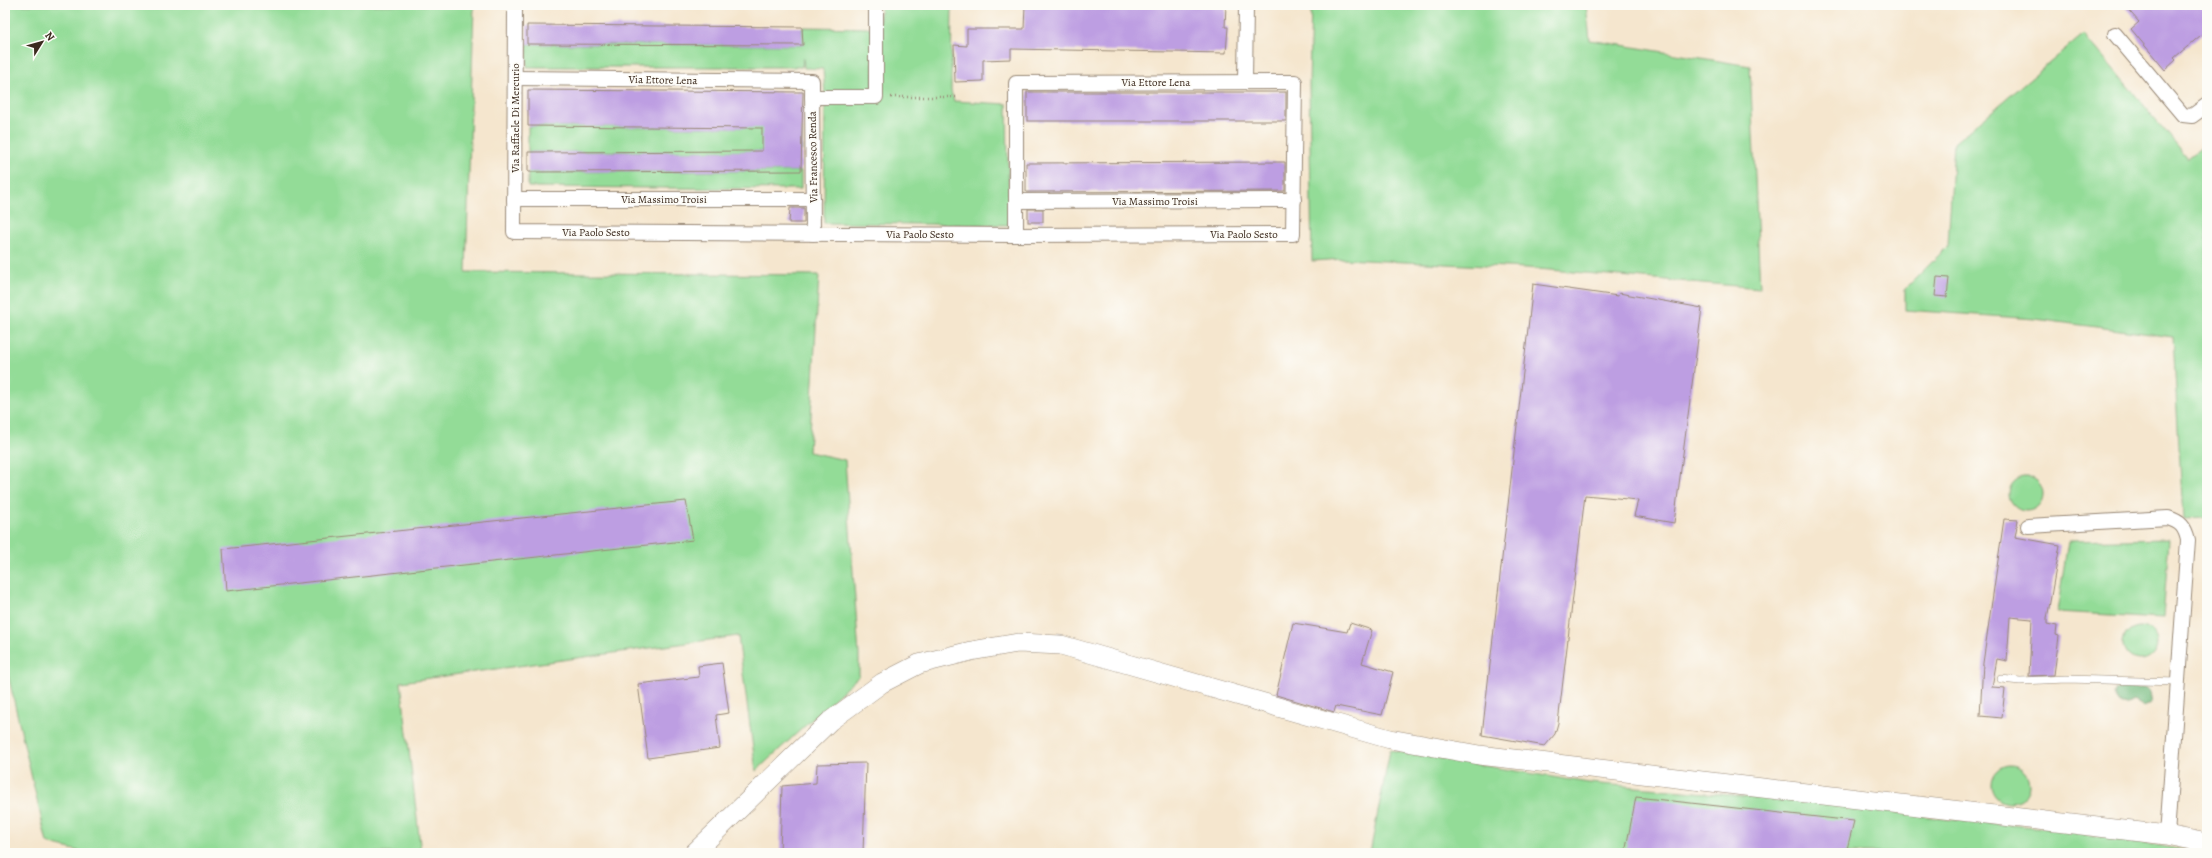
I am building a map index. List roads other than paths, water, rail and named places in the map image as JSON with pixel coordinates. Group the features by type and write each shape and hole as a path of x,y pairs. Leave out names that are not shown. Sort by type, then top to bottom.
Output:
{"street":[{"name":"Via Raffaele Di Mercurio","path":"514,232 515,5"},
{"path":"812,97 876,97 876,5"},
{"path":"1246,5 1246,82"},
{"path":"2115,34 2183,115 2192,116 2207,105"},
{"name":"Via Ettore Lena","path":"515,78 812,81"},
{"name":"Via Francesco Renda","path":"812,81 813,234"},
{"name":"Via Ettore Lena","path":"1016,201 1016,83 1246,82 1295,82 1294,200"},
{"name":"Via Massimo Troisi","path":"514,199 813,199"},
{"name":"Via Massimo Troisi","path":"1016,201 1294,200"},
{"name":"Via Paolo Sesto","path":"514,232 1016,235 1293,234 1294,200"},
{"path":"1016,201 1016,235"},
{"path":"2028,526 2168,518 2182,524 2188,540 2166,835"},
{"path":"694,853 830,722 882,683 919,664 971,651 1018,643 1061,645 1390,739 1479,755 2166,835 2207,843"}],"lane":[{"path":"2001,679 2020,681 2066,679 2178,682"}]}
